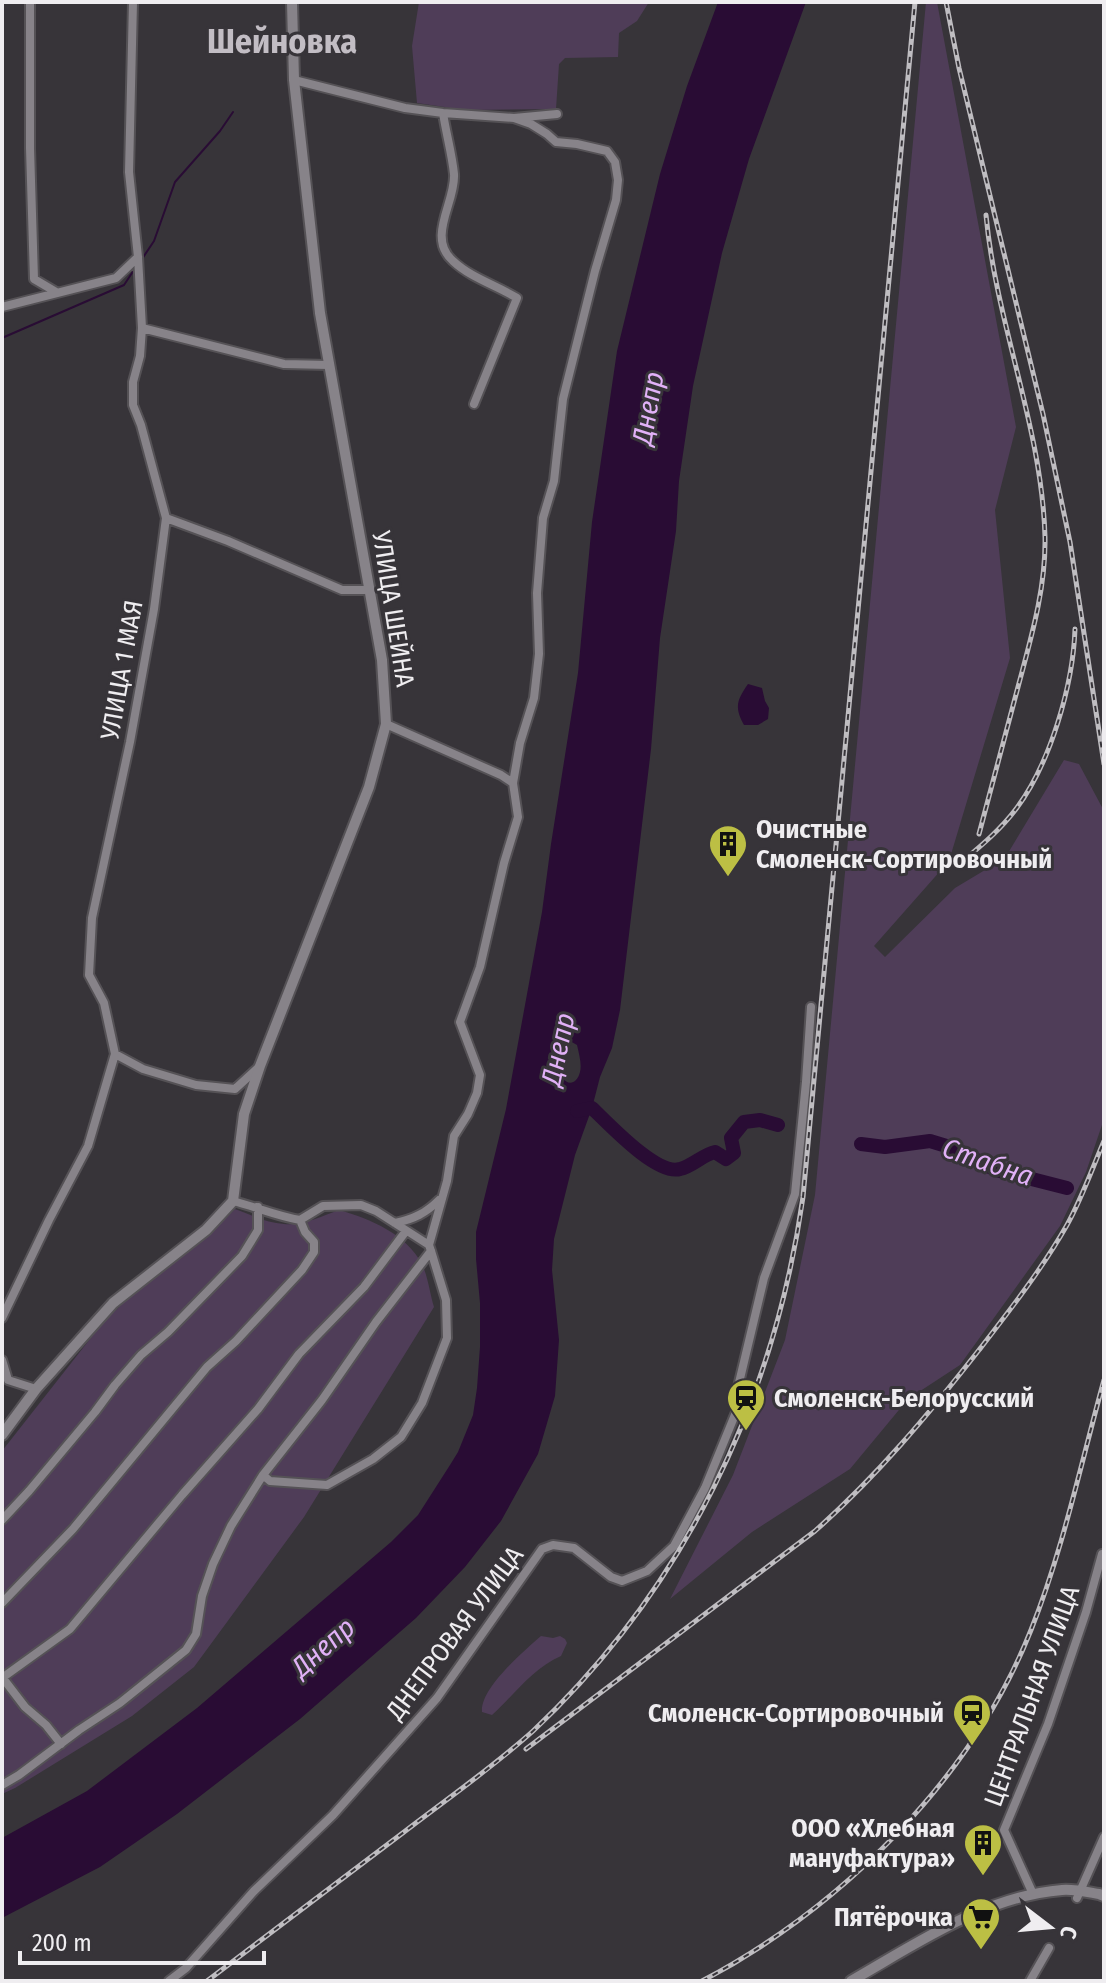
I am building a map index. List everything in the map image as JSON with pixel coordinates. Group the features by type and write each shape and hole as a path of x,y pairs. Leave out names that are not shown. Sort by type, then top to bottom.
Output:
{"street":[{"path":"30,2 34,279 56,292"},
{"name":"УЛИЦА 1 МАЯ","path":"2,1318 88,1146 115,1054 104,1003 89,975 92,918 130,742 154,609 166,518 133,405 133,382 140,356 142,328 129,172 133,2"},
{"name":"УЛИЦА ШЕЙНА","path":"233,1201 244,1114 369,787 386,724 382,660 320,313 294,80 292,2"},
{"path":"294,80 405,108 443,113 514,118 557,114"},
{"path":"443,113 454,177 440,238 450,259 484,282 517,298 474,404"},
{"path":"2,1785 120,1703 186,1650 196,1634 202,1596 213,1564 231,1526 263,1475 322,1400 430,1248 447,1181 454,1136 477,1093 480,1075 460,1022 480,967 518,817 513,783 520,743 534,698 539,654 537,593 543,518 554,481 563,399 616,200 618,180 615,162 607,151 556,142 531,124 514,118"},
{"path":"3,305 116,278 138,257"},
{"path":"142,328 284,364 329,365"},
{"path":"166,518 342,590 370,590"},
{"path":"386,724 513,783"},
{"name":"ДНЕПРОВАЯ УЛИЦА","path":"169,1981 186,1968 254,1891 333,1815 437,1698 542,1549 553,1545 574,1548 611,1577 622,1581 647,1571 674,1546 705,1488 741,1400 738,1387 764,1278 795,1194 811,1007"},
{"path":"115,1054 143,1069 196,1085 235,1089 260,1066"},
{"path":"395,1223 414,1219 428,1211 442,1196"},
{"path":"2,1435 36,1389 113,1303 206,1230 233,1201 258,1207 276,1216 300,1220 323,1206 361,1205 376,1211 430,1248 446,1300 447,1338 422,1403 401,1437 373,1459 327,1485 270,1481 263,1475"},
{"path":"2,1520 141,1355 168,1332 242,1256 258,1230 258,1207"},
{"path":"2,1603 73,1529 207,1367 236,1341 302,1270 314,1252 314,1242 300,1220"},
{"path":"61,1744 2,1678 70,1629 258,1409 299,1354 364,1287 406,1231"},
{"path":"2,1360 8,1380 36,1389"},
{"name":"ЦЕНТРАЛЬНАЯ УЛИЦА","path":"1033,1894 1004,1830 1048,1724 1102,1554"},
{"path":"1079,1894 1104,1837"},
{"path":"851,1981 940,1930 994,1906 1033,1894 1065,1890 1104,1896"},
{"path":"1030,1981 1049,1948"}],"shaded area":[{"path":"419,2 649,2 637,21 619,33 618,57 565,58 559,64 556,109 465,110 417,103 412,46"},
{"path":"926,2 937,2 1016,427 995,510 1010,658 949,861 874,946 885,957 955,888 1005,858 1064,760 1079,764 1104,811 1104,1119 1086,1172 1060,1226 960,1365 908,1399 850,1469 752,1532 670,1599 733,1475 785,1340 815,1195"},
{"path":"235,1209 284,1224 305,1222 339,1210 375,1223 397,1236 415,1253 424,1269 434,1307 304,1517 194,1667 132,1716 2,1794 2,1451 101,1325 132,1294 208,1236"},
{"path":"541,1636 565,1639 567,1643 561,1656 533,1675 492,1715 482,1712 483,1702 495,1682"}],"water":[{"name":"Днепр","path":"718,2 806,2 749,159 722,253 693,386 660,638 651,749 620,1010 612,1048 575,1155 554,1239 552,1270 559,1340 555,1396 538,1454 501,1521 465,1567 416,1618 300,1719 177,1814 100,1867 2,1918 2,1838 87,1791 197,1708 391,1542 418,1515 458,1452 473,1415 480,1347 476,1232 506,1109 542,912 578,673 592,522 617,351 660,174 687,86","holes":["570,1041 577,1045 580,1072 578,1078 570,1083 560,1073 560,1054"]},
{"path":"748,684 762,688 769,708 768,719 758,725 744,725 739,713 739,699"}],"waterway":[{"path":"142,259 154,241 175,182 233,112"},
{"path":"2,338 124,285 134,270"},
{"name":"Стабна","path":"577,1111 592,1108 634,1147 670,1169 685,1168 715,1152 726,1159 734,1153 731,1138 744,1122 760,1120 778,1125"},
{"name":"Стабна","path":"861,1144 885,1147 930,1141 953,1148 996,1170 1067,1188"}],"railway":[{"path":"207,1981 502,1757 533,1731 587,1676 635,1616 677,1553 714,1487 745,1418 770,1347 789,1273 803,1197 915,2"},
{"path":"946,2 1070,542 1104,764"},
{"path":"979,834 1037,613 1045,556 1036,456 999,296 986,215"},
{"path":"963,861 1010,816 1039,770 1058,724 1070,675 1075,629"},
{"path":"526,1749 815,1531 881,1467 960,1374 1036,1273 1072,1215 1104,1141"},
{"path":"702,1981 754,1951 852,1877 897,1834 938,1787 974,1737 1006,1685 1042,1600 1062,1538 1104,1380"}],"place":[{"name":"Очистные Смоленск-Сортировочный","path":"728,878"},
{"name":"Смоленск-Белорусский","path":"746,1432"},
{"name":"Смоленск-Сортировочный","path":"972,1747"},
{"name":"ООО «Хлебная мануфактура»","path":"983,1877"},
{"name":"Пятёрочка","path":"981,1951"}],"district":[{"name":"Шейновка","path":"282,41"}]}
